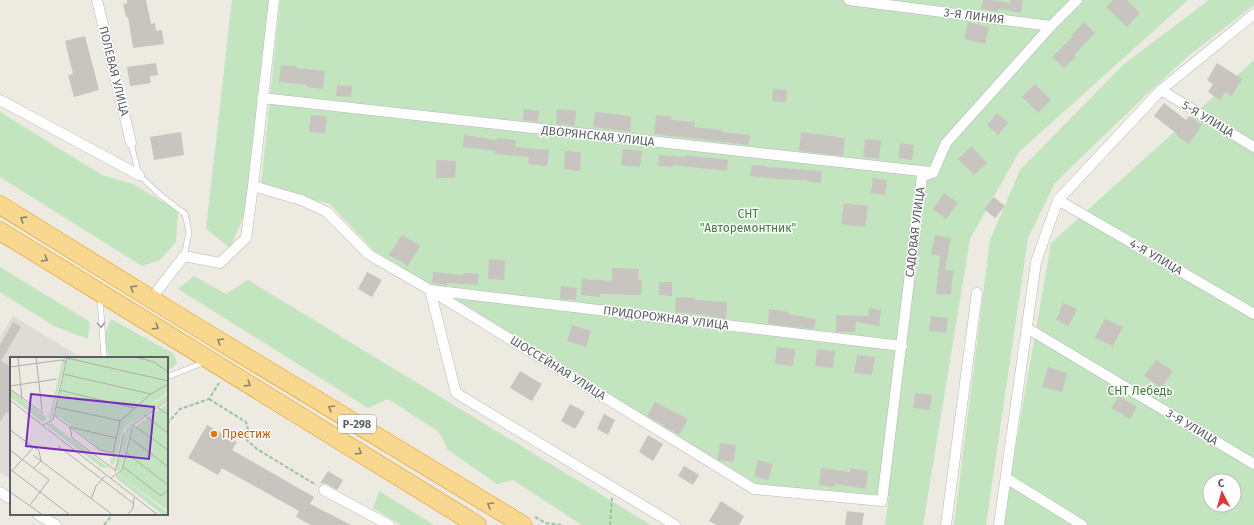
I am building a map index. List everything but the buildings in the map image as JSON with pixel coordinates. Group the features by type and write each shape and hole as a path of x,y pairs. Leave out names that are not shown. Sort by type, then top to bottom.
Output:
{"highway":[{"name":"Р-298","path":"0,205 151,299 523,525"},
{"name":"Р-298","path":"0,231 477,525"}],"street":[{"name":"ПОЛЕВАЯ УЛИЦА","path":"96,0 131,143"},
{"path":"151,299 184,256 220,263 246,238 274,0"},
{"name":"3-Я ЛИНИЯ","path":"849,0 1051,26"},
{"name":"САДОВАЯ УЛИЦА","path":"882,501 922,176 934,173 946,142 1051,26 1077,0"},
{"path":"999,525 1036,262 1058,200 1161,90 1254,14"},
{"name":"5-Я УЛИЦА","path":"1161,90 1254,147"},
{"name":"ДВОРЯНСКАЯ УЛИЦА","path":"262,98 934,173"},
{"path":"0,100 139,175"},
{"name":"ШОССЕЙНАЯ УЛИЦА","path":"253,186 301,200 327,212 368,254 430,290 754,489 882,501"},
{"name":"4-Я УЛИЦА","path":"1058,200 1254,314"},
{"path":"430,290 456,393 675,525"},
{"name":"ПРИДОРОЖНАЯ УЛИЦА","path":"430,290 902,346"},
{"path":"946,525 977,293"},
{"name":"3-Я УЛИЦА","path":"1027,328 1254,464"},
{"path":"1006,478 1082,525"},
{"path":"324,490 389,525"},
{"path":"0,492 10,498"},
{"path":"39,515 56,525"}],"lane":[{"path":"131,143 139,175 159,194 184,214 189,232 184,256"},
{"path":"99,292 104,357"},
{"path":"168,377 211,360"}],"path":[{"path":"168,423 180,409 209,399 227,371"},
{"path":"209,399 246,422 248,429 247,440 257,449 324,490"},
{"path":"610,525 613,487"},
{"path":"104,525 112,515"}],"shaded area":[{"path":"13,316 80,357 10,357 10,478 0,473 0,337"}],"green space":[{"path":"232,0 269,0 245,213 230,248 206,229"},
{"name":"СНТ \"Авторемонтник\"","path":"280,0 1188,0 1019,152 970,239 923,525 885,525 889,496 758,485 374,251 330,204 261,186"},
{"path":"1209,0 1254,0 1254,5 1187,57 1055,183 1028,238 986,525 954,525 990,240 1020,170 1124,64"},
{"name":"СНТ Лебедь","path":"1254,60 1254,525 1002,525 1051,243"},
{"path":"0,112 102,175 133,184 178,211 176,242 160,260 142,266 0,177"},
{"path":"0,267 90,322 88,339 54,326 0,292"},
{"path":"194,276 226,294 248,280 651,525 582,525 513,480 497,484 448,450 439,432 388,399 368,408 178,289"},
{"path":"111,319 174,354 177,363 168,370 168,357 109,357 104,335"},
{"path":"379,491 434,525 401,525 373,508"}],"place":[{"name":"Престиж","path":"214,434"}]}
